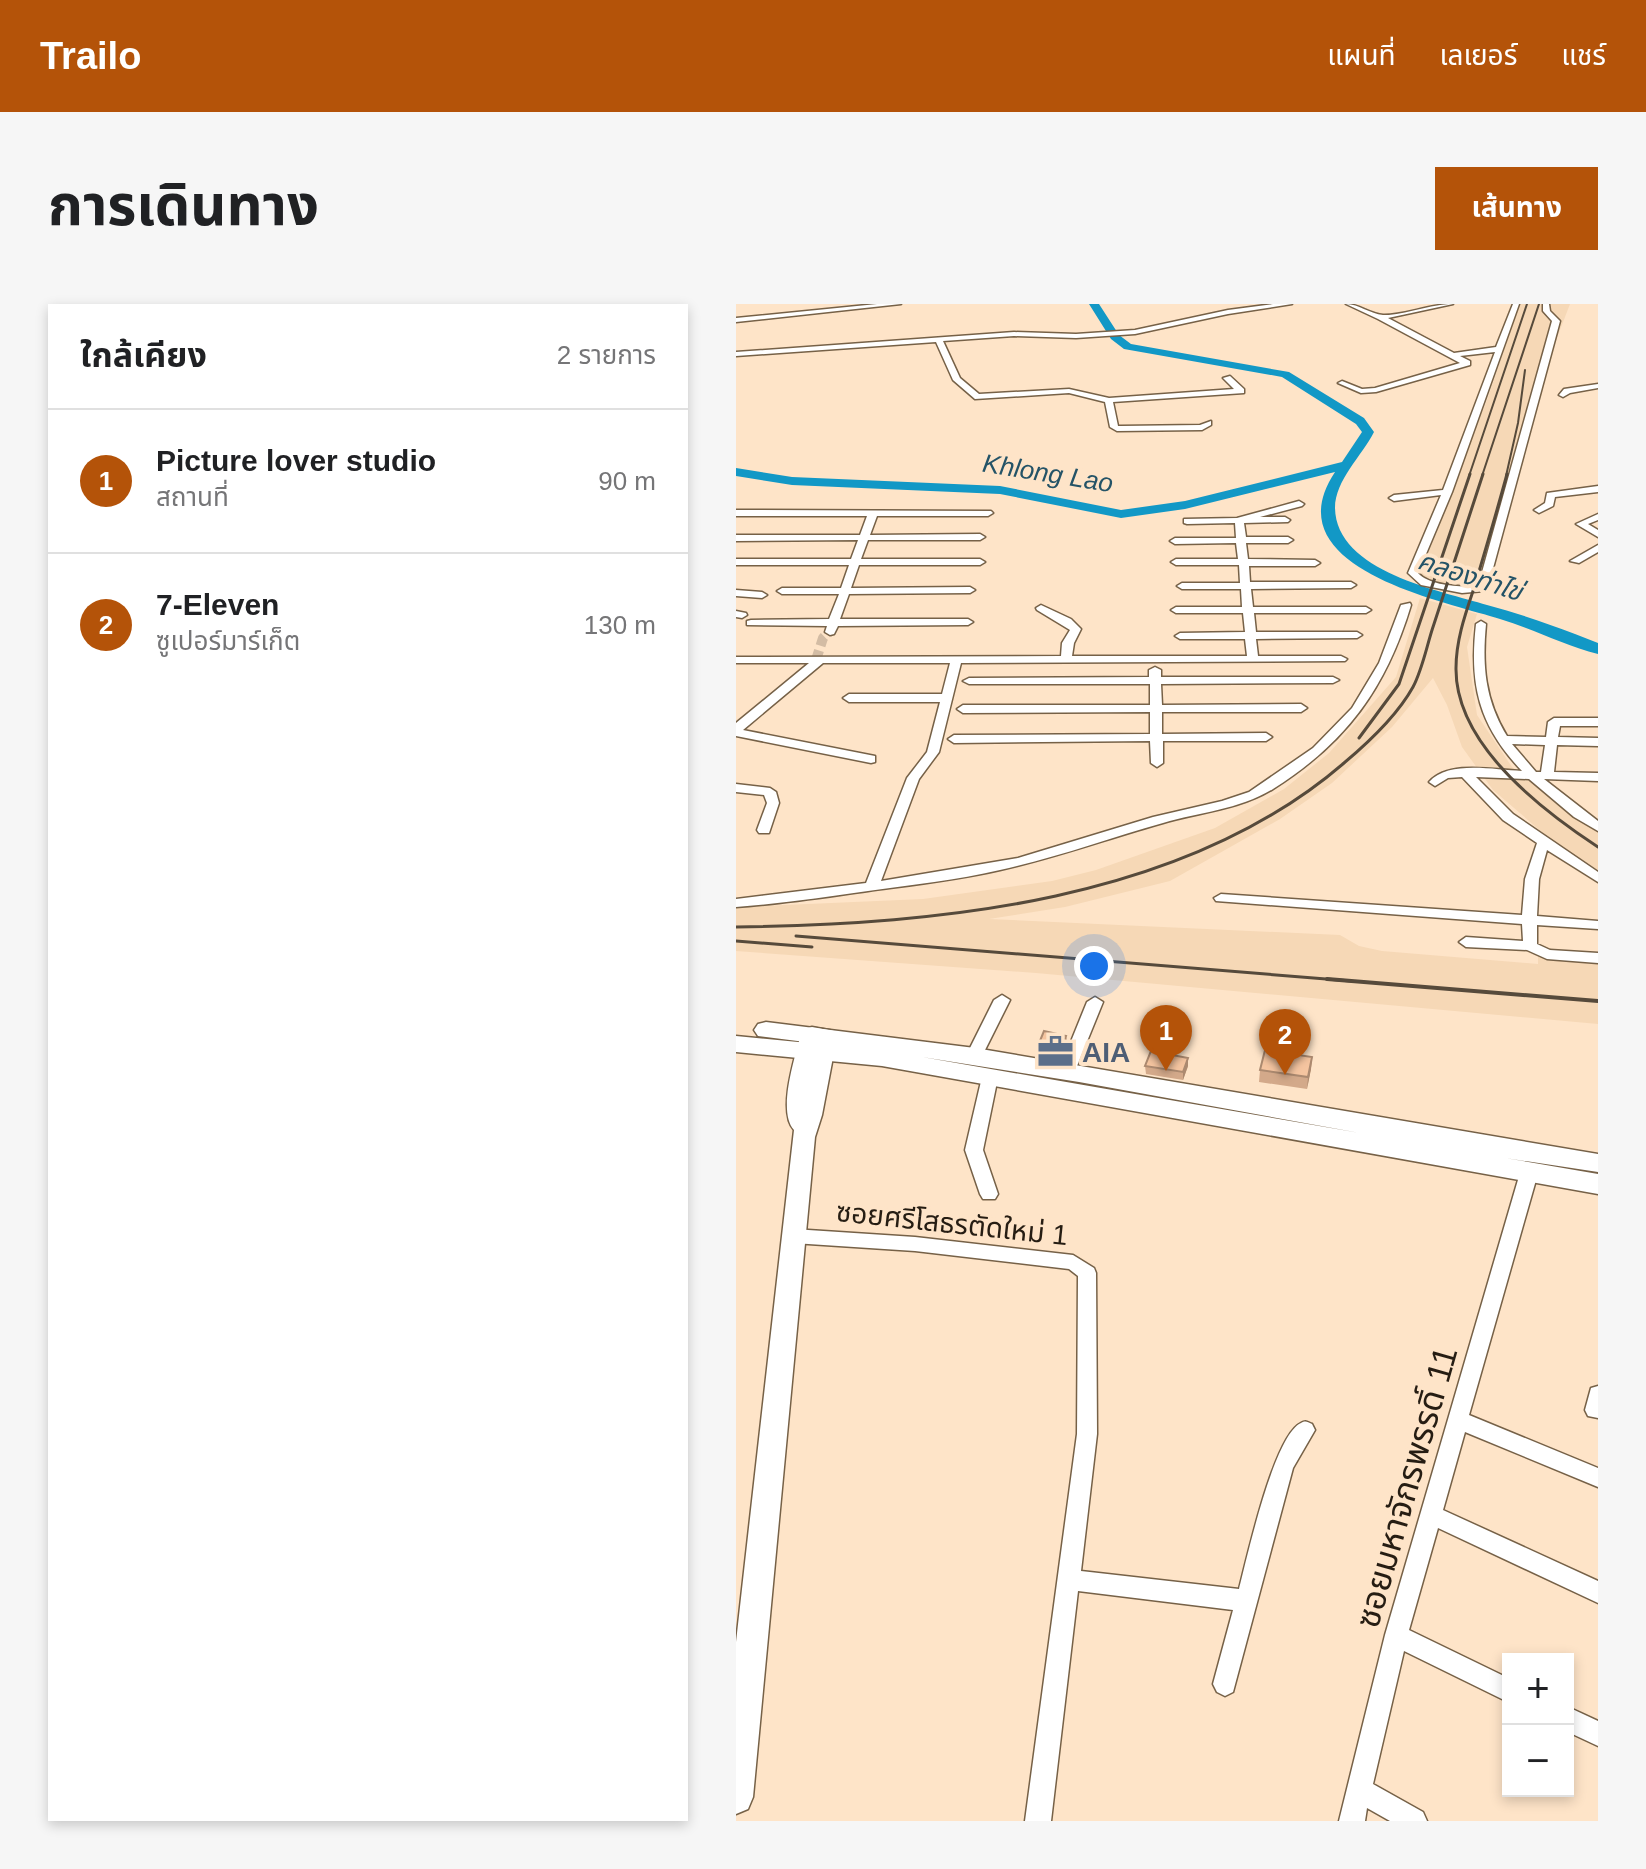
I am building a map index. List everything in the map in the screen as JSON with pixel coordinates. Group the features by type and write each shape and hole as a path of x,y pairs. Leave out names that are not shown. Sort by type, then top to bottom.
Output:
{"main road":[{"path":"736,1027 882,1058 1598,1184"},
{"path":"736,1044 817,1043 974,1056 1515,1152 1598,1163"}],"street":[{"path":"736,320 898,304"},
{"path":"736,354 1022,333 1096,335 1135,332 1228,312 1289,304"},
{"path":"1349,304 1454,355 1480,364"},
{"path":"1381,317 1450,304"},
{"path":"1342,383 1361,391 1376,390 1480,364 1501,349 1516,304"},
{"path":"1480,364 1447,492 1414,577 1421,582 1476,590 1484,583 1495,553 1556,321 1547,311 1546,304"},
{"path":"939,339 946,366 975,397 1069,391 1109,400 1241,391 1227,378"},
{"path":"1454,355 1501,349"},
{"path":"1563,395 1567,391 1598,386"},
{"path":"1109,400 1114,427 1120,429 1202,427 1208,423"},
{"path":"1539,510 1550,504 1550,495 1598,489"},
{"path":"1394,498 1447,492"},
{"path":"1239,520 1299,504"},
{"path":"736,513 988,513"},
{"path":"831,627 873,513"},
{"path":"1598,517 1581,524 1598,534"},
{"path":"1239,520 1253,659"},
{"path":"1187,521 1285,520"},
{"path":"736,538 980,537"},
{"path":"1175,541 1288,540"},
{"path":"1575,561 1598,548"},
{"path":"736,562 980,562"},
{"path":"1176,562 1315,563"},
{"path":"1182,586 1351,585"},
{"path":"782,591 970,590"},
{"path":"736,593 762,595"},
{"path":"736,903 778,900 999,866 1161,819 1226,806 1247,798 1310,758 1344,728 1380,677 1406,605"},
{"path":"1041,608 1076,629 1068,643 1066,660"},
{"path":"1176,610 1366,610"},
{"path":"743,617 831,627 968,622"},
{"path":"1481,624 1477,662 1479,683 1483,699 1504,740 1530,774 1591,818 1598,827"},
{"path":"1180,636 1357,635"},
{"path":"736,660 1341,659"},
{"path":"736,730 820,660"},
{"path":"1155,660 1157,763"},
{"path":"872,886 913,778 933,752 956,661"},
{"path":"969,681 1333,680"},
{"path":"849,698 947,698"},
{"path":"963,709 1301,708"},
{"path":"1547,776 1554,722 1598,722"},
{"path":"736,730 871,759"},
{"path":"954,739 1266,737"},
{"path":"1504,740 1598,742"},
{"path":"1435,782 1448,773 1598,777"},
{"path":"1465,773 1493,804 1598,878"},
{"path":"736,788 770,792 773,803 764,830"},
{"path":"1530,946 1529,920 1536,861 1544,842"},
{"path":"1221,898 1598,925"},
{"path":"1466,942 1530,946 1547,954 1598,958"},
{"path":"974,1056 1002,1000"},
{"path":"1067,1071 1095,1002"},
{"path":"736,1797 803,1137 799,1117 799,1086 817,1043"},
{"path":"989,1194 974,1150 990,1077"},
{"name":"ซอยมหาจักรพรรดิ์ 11","path":"1352,1821 1396,1635 1529,1173"},
{"name":"ซอยศรีโสธรตัดใหม่ 1","path":"793,1236 956,1248 1073,1262 1084,1268 1087,1273 1090,1365 1087,1434 1071,1580"},
{"path":"1459,1420 1598,1478"},
{"path":"1225,1684 1283,1465 1305,1430"},
{"path":"1432,1515 1598,1592"},
{"path":"1038,1821 1071,1580 1246,1601"},
{"path":"1396,1635 1502,1687"},
{"path":"1574,1722 1598,1734"},
{"path":"1360,1790 1414,1821"}],"shaded area":[{"path":"1520,304 1570,304 1530,408 1480,584 1455,587 1427,581 1420,578 1418,571 1487,400"},
{"path":"1420,598 1477,614 1467,647 1477,715 1512,767 1598,832 1598,870 1557,845 1493,790 1462,747 1447,705 1433,678 1392,727 1332,783 1280,819 1170,881 1065,907 989,919 1340,935 1359,946 1382,951 1538,964 1538,956 1598,959 1598,1024 1036,973 736,951 736,907 923,899 1052,881 1096,870 1215,828 1284,789 1329,753 1396,677"}],"building":[{"path":"1044,1031 1066,1036 1060,1052 1037,1048"},
{"path":"1265,1050 1312,1057 1308,1077 1260,1070"},
{"path":"1151,1051 1188,1058 1183,1072 1145,1066"}],"waterway":[{"name":"คลองท่าไข่","path":"1094,304 1115,337 1128,347 1285,374 1360,421 1368,432 1347,465"},
{"name":"Khlong Lao","path":"736,472 792,481 1000,490 1121,514 1185,505 1347,465"},
{"name":"คลองท่าไข่","path":"1347,465 1334,487 1328,507 1336,536 1359,560 1373,570 1425,594 1512,617 1598,649"}],"tunnel":[{"path":"816,660 823,638 829,632"}],"railway":[{"path":"1469,476 1527,304"},
{"path":"1482,476 1539,304"},
{"path":"1506,476 1518,423 1525,370"},
{"path":"1359,738 1399,684 1470,474"},
{"path":"736,927 894,920 1056,896 1134,875 1210,847 1280,810 1363,746 1391,718 1413,687 1483,474"},
{"path":"1507,474 1460,636 1456,657 1459,696 1485,748 1505,772 1551,814 1598,847"},
{"path":"796,936 1351,981"},
{"path":"736,941 812,947"},
{"path":"1327,979 1598,1001"}],"place":[{"name":"AIA","path":"1056,1052"},
{"name":"Picture lover studio","path":"1166,1071"},
{"name":"7-Eleven","path":"1285,1075"}]}
